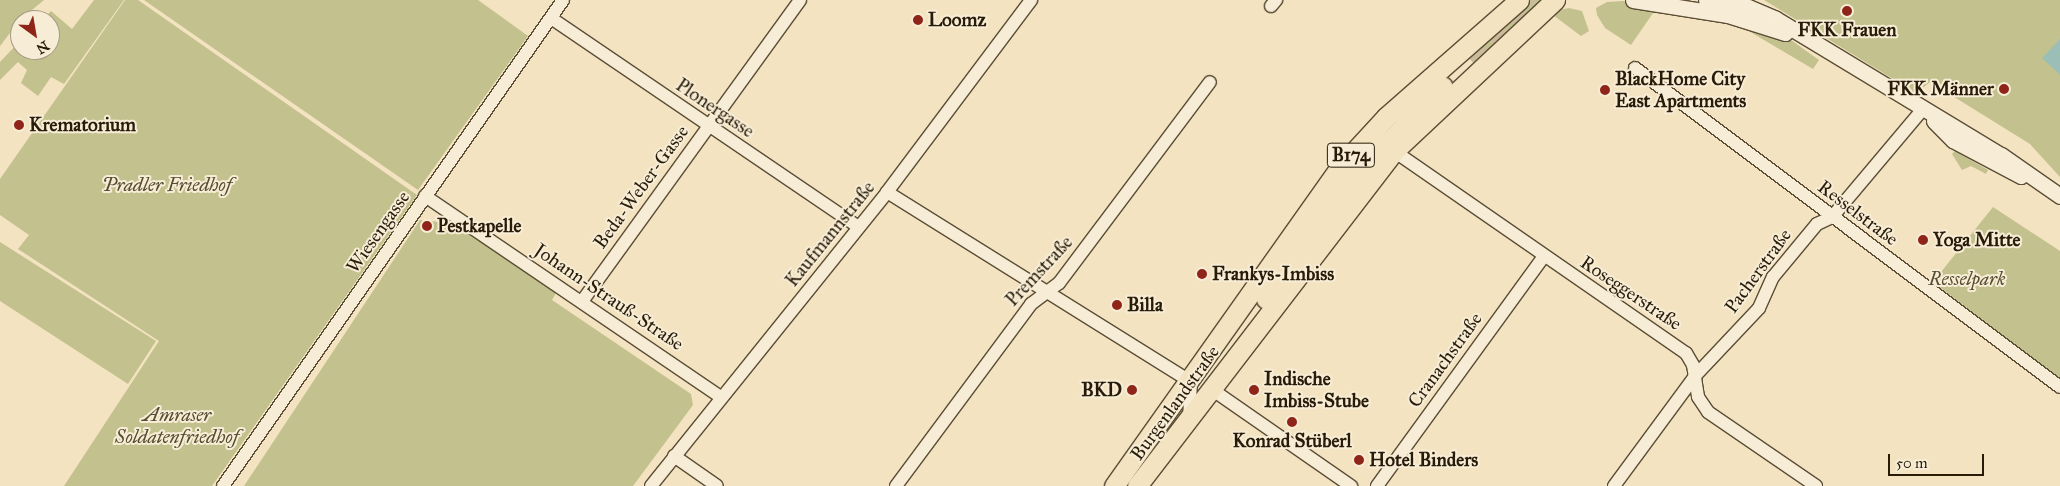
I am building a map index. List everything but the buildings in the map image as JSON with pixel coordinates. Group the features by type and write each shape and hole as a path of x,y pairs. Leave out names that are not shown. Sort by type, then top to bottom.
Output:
{"main road":[{"name":"B174","path":"1235,320 1257,281 1340,167 1386,117 1518,0"},
{"name":"B174","path":"1228,362 1394,152 1555,0"},
{"name":"B174","path":"1228,362 1284,269 1344,187 1384,142 1471,60"},
{"name":"B174","path":"1235,320 1284,269"},
{"name":"Burgenlandstraße","path":"1114,486 1235,320"},
{"name":"Burgenlandstraße","path":"1138,486 1228,362"}],"street":[{"name":"Wiesengasse","path":"223,486 563,0"},
{"name":"Beda-Weber-Gasse","path":"583,300 707,126 800,0"},
{"name":"Kaufmannstraße","path":"651,486 720,397 887,192 1031,0"},
{"path":"1633,0 1728,15 1810,41"},
{"path":"1706,0 1757,10 1922,110 2002,155 2060,196"},
{"name":"Plonergasse","path":"551,18 858,227"},
{"name":"Resselstraße","path":"1635,68 2060,387"},
{"name":"Premstraße","path":"896,486 1031,304 1059,283 1098,234 1210,82"},
{"name":"Pacherstraße","path":"1614,486 1695,376 1758,308 1773,277 1817,224 1832,217 1922,110"},
{"name":"Roseggerstraße","path":"1394,152 1686,353 1695,376 1698,397 1708,412 1816,486"},
{"path":"887,192 1191,382 1190,415"},
{"name":"Johann-Strauß-Straße","path":"425,196 583,300 720,397"},
{"name":"Cranachstraße","path":"1376,486 1544,256"},
{"path":"1210,388 1351,486"},
{"path":"674,456 717,486"}],"green space":[{"path":"0,0 44,0 32,10 10,10 10,33 0,46"},
{"path":"94,0 124,0 64,84 51,77 38,96 21,83 27,70 18,62 0,80 0,62 10,52 10,60 60,60 60,19 72,29"},
{"name":"Pradler Friedhof","path":"125,0 138,0 417,195 212,486 64,486 159,341 18,249 29,235 0,215 0,179"},
{"path":"144,0 478,0 528,36 418,190"},
{"path":"1526,0 1548,0 1477,66 1465,53"},
{"path":"1764,0 2060,0 2060,177 2030,144 1930,82 1916,93"},
{"path":"1623,1 1762,28 1791,40 1819,60 1813,69 1737,24 1674,14 1653,13 1631,45 1605,28 1597,15 1596,8 1607,2"},
{"path":"1569,8 1582,11 1589,31 1581,36 1549,12"},
{"path":"1955,151 1988,170 1986,174 1971,166 1962,170 1952,154"},
{"name":"Resselpark","path":"1993,207 2060,251 2060,379 1933,282"},
{"path":"420,220 469,225 557,291 552,300 691,394 693,405 633,486 244,486"},
{"path":"0,242 156,341 128,384 0,301"}],"water":[{"path":"2060,39 2060,75 2042,58"}],"tunnel":[{"path":"1471,60 1536,0"}],"place":[{"name":"FKK Frauen","path":"1847,11"},
{"name":"Loomz","path":"918,20"},
{"name":"FKK Männer","path":"2004,89"},
{"name":"BlackHome City East Apartments","path":"1605,90"},
{"name":"Krematorium","path":"19,125"},
{"name":"Pestkapelle","path":"427,226"},
{"name":"Yoga Mitte","path":"1923,240"},
{"name":"Frankys-Imbiss","path":"1202,274"},
{"name":"Billa","path":"1117,305"},
{"name":"BKD","path":"1132,390"},
{"name":"Indische Imbiss-Stube","path":"1254,390"},
{"name":"Konrad Stüberl","path":"1292,422"},
{"name":"Hotel Binders","path":"1359,460"}],"park label":[{"name":"Amraser Soldatenfriedhof","path":"177,426"}]}
